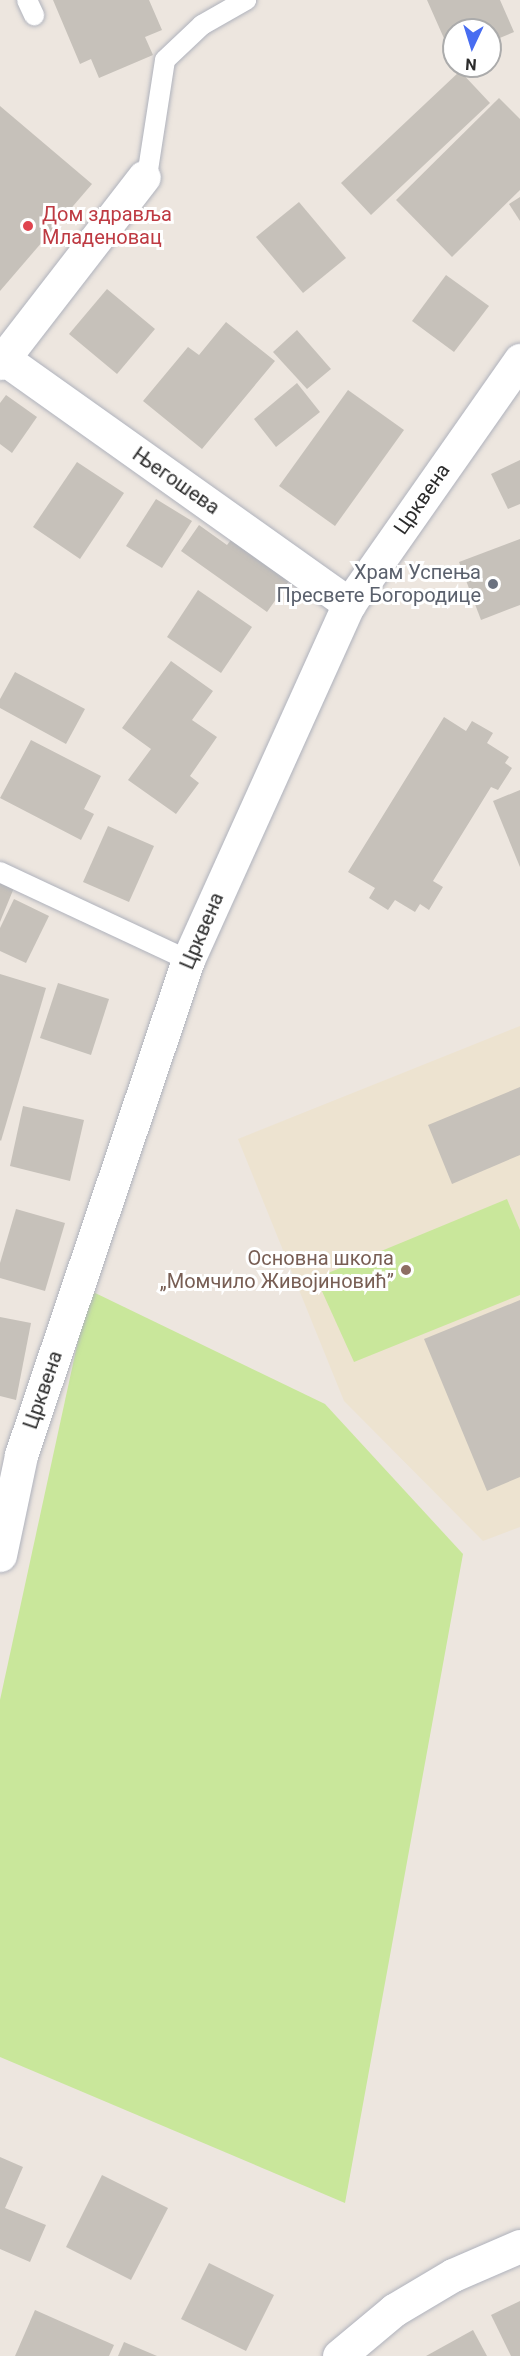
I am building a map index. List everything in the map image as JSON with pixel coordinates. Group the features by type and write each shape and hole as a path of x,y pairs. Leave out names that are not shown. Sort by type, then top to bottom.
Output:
{"street":[{"name":"Његошева","path":"144,177 2,361 349,604"},
{"name":"Црквена","path":"0,1555 21,1455 188,960 349,604 520,360"},
{"path":"339,2356 394,2310 453,2275 520,2246"}],"lane":[{"path":"144,177 148,171 165,60 202,25 246,0"},
{"path":"0,872 188,960"}],"shaded area":[{"name":"Основна школа „Момчило Живојиновић”","path":"520,1026 520,1527 483,1541 344,1401 238,1139"}],"green space":[{"path":"507,1199 520,1230 520,1295 354,1362 316,1278"},
{"path":"89,1290 325,1404 463,1554 345,2203 0,2057 0,1700"}],"building":[{"path":"53,0 149,0 162,30 145,37 153,55 99,78 91,59 80,64"},
{"path":"427,0 500,0 514,32 502,37 502,18 442,18 442,34"},
{"path":"453,78 467,78 490,103 371,215 341,183"},
{"path":"499,98 520,119 520,190 452,257 396,200"},
{"name":"Дом здравља Младеновац","path":"0,106 92,184 0,291"},
{"path":"520,197 520,221 509,204"},
{"path":"299,202 346,258 303,293 256,237"},
{"path":"446,275 489,306 454,352 412,321"},
{"path":"107,289 155,329 117,374 69,334"},
{"path":"226,322 275,361 202,449 143,401 188,347 199,355"},
{"path":"297,330 331,369 307,389 273,352"},
{"path":"297,383 320,412 276,447 254,419"},
{"path":"348,390 404,430 335,526 279,486"},
{"path":"6,395 37,417 12,453 0,444 0,403"},
{"path":"520,460 520,504 508,509 491,474"},
{"path":"77,462 124,493 80,559 33,527"},
{"path":"156,499 192,521 162,568 126,546"},
{"path":"199,525 227,545 238,531 296,571 267,612 181,551"},
{"name":"Храм Успења Пресвете Богородице","path":"520,539 520,605 481,620 459,562"},
{"path":"198,590 252,627 221,673 167,637"},
{"path":"171,661 213,691 192,720 217,737 190,776 199,783 176,814 128,780 151,749 122,728"},
{"path":"15,672 85,709 66,744 0,708 0,699"},
{"path":"444,717 466,731 472,721 493,733 487,743 509,757 505,763 512,768 498,790 491,787 433,881 443,887 429,910 420,904 415,912 395,900 388,910 369,898 375,888 348,872"},
{"path":"31,740 101,776 84,809 94,814 81,840 0,798"},
{"path":"520,790 520,867 493,801"},
{"path":"108,826 154,846 129,902 83,882"},
{"path":"0,877 16,883 0,922"},
{"path":"14,899 49,916 26,963 0,951 0,928"},
{"path":"0,974 46,988 1,1141 0,1140"},
{"path":"58,983 109,999 91,1055 40,1038"},
{"path":"520,1087 520,1155 452,1184 428,1125"},
{"path":"23,1106 84,1120 70,1181 10,1166"},
{"path":"16,1209 65,1223 45,1291 0,1278 0,1263"},
{"path":"520,1300 520,1477 487,1491 424,1339"},
{"path":"0,1317 31,1323 16,1400 0,1396"},
{"path":"0,2157 23,2167 5,2208 46,2225 30,2262 0,2249"},
{"path":"102,2175 168,2208 131,2280 66,2247"},
{"path":"209,2263 274,2295 246,2351 181,2319"},
{"path":"520,2301 520,2356 511,2356 491,2315"},
{"path":"35,2310 114,2345 109,2356 15,2356"},
{"path":"473,2330 487,2356 426,2356"},
{"path":"124,2342 157,2356 118,2356"}],"place":[{"name":"Дом здравља Младеновац","path":"28,226"},
{"name":"Храм Успења Пресвете Богородице","path":"493,584"},
{"name":"Основна школа „Момчило Живојиновић”","path":"406,1270"}]}
